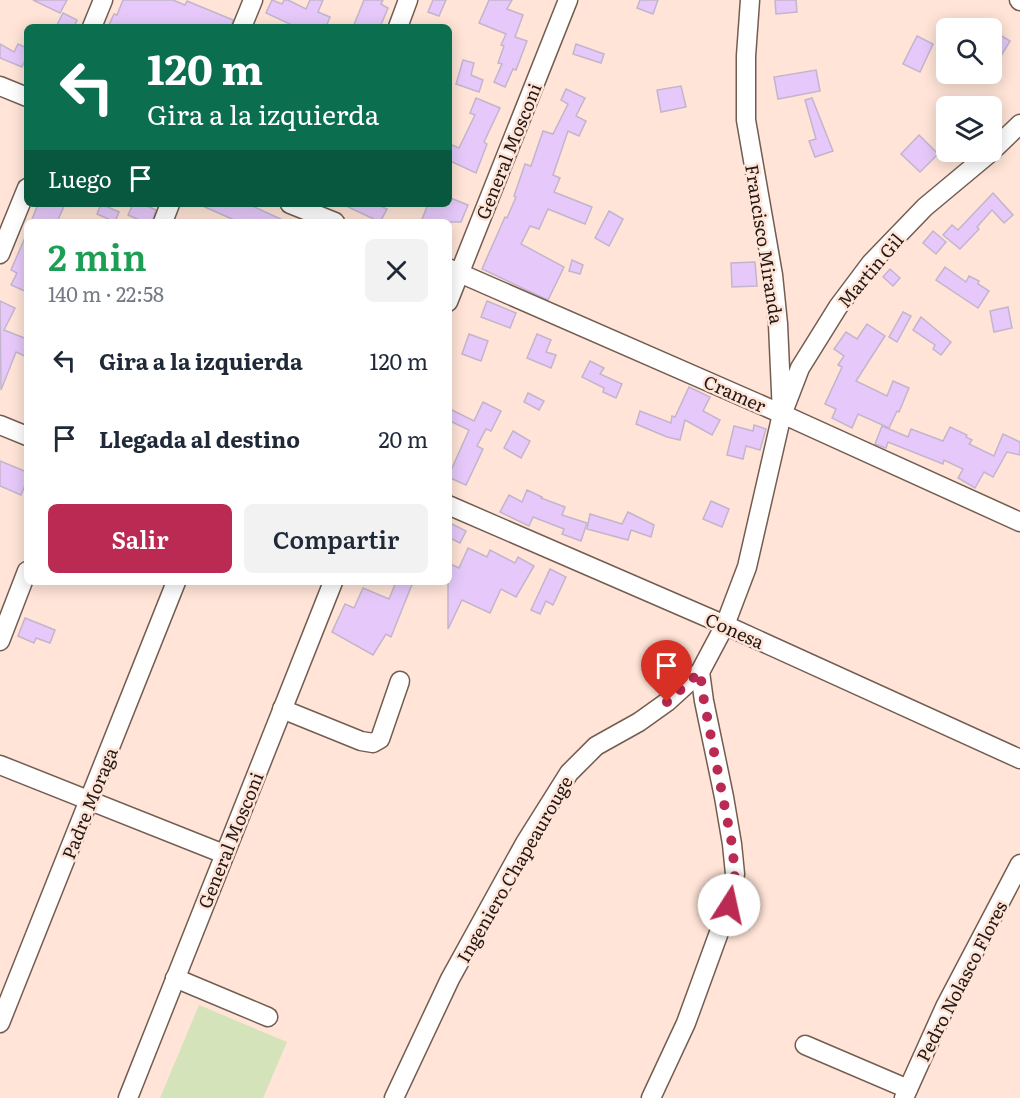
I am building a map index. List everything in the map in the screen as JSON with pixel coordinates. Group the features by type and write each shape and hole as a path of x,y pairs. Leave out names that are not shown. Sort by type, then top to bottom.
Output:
{"street":[{"path":"93,24 103,0"},
{"path":"243,24 254,0"},
{"path":"399,24 408,0"},
{"name":"General Mosconi","path":"454,270 568,0"},
{"name":"Francisco Miranda","path":"725,625 747,567 782,414 774,285 746,120 746,56 750,0"},
{"path":"0,86 24,97"},
{"name":"Martin Gil","path":"1002,141 1020,124"},
{"name":"Martin Gil","path":"782,414 800,368 838,307 872,263 925,207 978,162"},
{"path":"0,254 24,195"},
{"path":"299,207 326,216"},
{"name":"Cramer","path":"454,270 782,414 1020,522"},
{"path":"0,425 24,435"},
{"name":"Conesa","path":"452,508 725,625 1020,759"},
{"path":"0,641 24,579"},
{"name":"Padre Moraga","path":"0,1023 175,585"},
{"name":"General Mosconi","path":"128,1098 332,585"},
{"name":"Ingeniero Chapeaurouge","path":"394,1098 450,979 525,843 569,772 596,746 639,722 667,702 700,672 725,625"},
{"path":"651,1098 686,1023 729,905 735,874 726,809 700,672"},
{"path":"282,709 361,741 373,743 380,739 400,681"},
{"path":"0,765 224,854"},
{"name":"Pedro Nolasco Flores","path":"906,1093 945,1007 1020,864"},
{"path":"175,978 268,1017"},
{"path":"805,1045 906,1093"}],"green space":[{"path":"199,1005 287,1042 263,1098 160,1098"}],"building":[{"path":"33,0 67,0 60,13"},
{"path":"123,0 173,0 185,5 187,1 233,20 232,24 109,24 114,14 117,15"},
{"path":"272,0 282,4 284,0 288,0 306,9 310,0 323,0 318,12 330,17 327,24 290,24 266,13"},
{"path":"364,0 383,0 381,4 388,8 381,24 354,24"},
{"path":"433,0 446,0 439,16 428,12"},
{"path":"489,0 512,0 507,9 523,15 515,37 527,41 516,70 513,69 505,87 494,82 502,64 498,63 504,46 501,45 506,34 479,23"},
{"path":"640,0 658,0 653,14 637,8"},
{"path":"775,0 796,0 797,12 776,14"},
{"path":"63,13 77,20 75,24 58,24"},
{"path":"917,36 933,44 920,72 903,64"},
{"path":"1002,36 1010,41 1002,54"},
{"path":"0,44 14,52 18,44 24,47 22,67 0,58"},
{"path":"576,44 604,54 601,63 573,54"},
{"path":"463,60 474,63 471,75 483,80 479,92 456,84"},
{"path":"816,70 820,91 778,99 774,77"},
{"path":"681,86 686,107 661,112 657,90"},
{"path":"566,89 585,98 576,116 586,121 579,136 568,131 553,175 560,178 554,192 592,207 585,224 548,209 539,229 530,226 521,244 564,267 548,300 482,269 516,197 514,196 525,164 531,166 543,131 553,134 568,104 561,100"},
{"path":"476,98 500,108 484,142 487,144 476,173 452,162 452,145 459,148 475,115 470,113"},
{"path":"812,98 833,151 815,157 809,141 816,139 805,100"},
{"path":"919,135 936,152 936,156 920,172 901,154"},
{"path":"993,193 1013,215 1004,223 992,210 977,227 979,229 960,249 943,235 952,225 958,230"},
{"path":"452,199 468,205 461,222 452,222 452,219 422,219 427,207 452,207"},
{"path":"37,207 64,207 58,219 32,219"},
{"path":"100,207 108,207 119,212 116,219 108,219 97,214"},
{"path":"132,207 150,207 156,210 153,219 137,219 128,215"},
{"path":"205,207 254,207 280,219 232,219"},
{"path":"348,207 387,209 382,219 374,219"},
{"path":"609,211 623,219 609,246 595,238"},
{"path":"933,231 946,242 936,254 923,243"},
{"path":"24,240 24,291 11,285 17,273 11,270"},
{"path":"572,260 583,265 580,274 569,271"},
{"path":"755,262 757,286 732,287 731,263"},
{"path":"945,267 966,282 969,276 979,281 978,284 989,291 978,308 936,280"},
{"path":"890,269 900,278 893,286 883,277"},
{"path":"0,301 15,308 4,330 24,338 24,356 16,352 1,390"},
{"path":"487,301 516,313 510,328 481,317"},
{"path":"1008,307 1012,328 994,332 990,311"},
{"path":"903,312 911,316 897,342 889,337"},
{"path":"921,317 951,342 941,355 933,349 935,345 913,330"},
{"path":"867,324 885,336 856,381 887,396 893,381 909,388 889,428 858,414 852,428 832,418 836,409 825,404 842,367 838,365 844,356 834,349 846,332 857,339"},
{"path":"469,334 488,341 481,361 462,354"},
{"path":"537,334 551,340 546,352 556,355 551,368 527,358"},
{"path":"590,361 604,368 600,374 622,384 616,398 603,392 604,388 582,377"},
{"path":"689,387 710,397 703,411 720,420 712,435 685,420 680,440 636,424 640,411 671,423 672,416 675,417"},
{"path":"528,393 544,401 539,410 524,402"},
{"path":"483,402 501,411 491,431 486,429 477,446 483,449 466,485 452,479 452,468 469,430 452,422 452,410 474,421"},
{"path":"754,425 766,429 760,450 746,446 743,459 727,455 734,426 753,431"},
{"path":"882,426 908,437 911,429 943,441 950,427 967,435 966,437 972,440 969,444 994,456 1003,434 1020,442 1020,455 1007,452 993,477 984,472 975,488 958,478 963,469 944,460 943,464 888,442 886,448 875,444"},
{"path":"513,431 530,441 521,458 504,448"},
{"path":"0,461 24,471 24,488 21,495 0,486"},
{"path":"527,490 565,507 562,515 587,523 581,541 562,534 564,529 533,517 529,526 500,512 509,495 522,502"},
{"path":"711,501 729,509 722,527 703,519"},
{"path":"628,512 654,525 651,537 631,530 628,540 587,529 590,514 622,524"},
{"path":"452,524 466,531 460,543 452,539"},
{"path":"468,548 487,557 490,550 515,563 518,557 534,566 516,597 501,589 490,613 462,600 448,629 448,585 452,585 452,565 459,568"},
{"path":"550,569 566,577 553,605 546,601 540,614 531,610"},
{"path":"395,585 412,585 391,637 386,634 373,655 332,632 345,604 354,608 363,588 389,599"},
{"path":"25,618 55,630 50,643 36,638 34,643 18,636"}],"route":[{"path":"667,702 700,672 732,844 735,874 729,905"}]}
